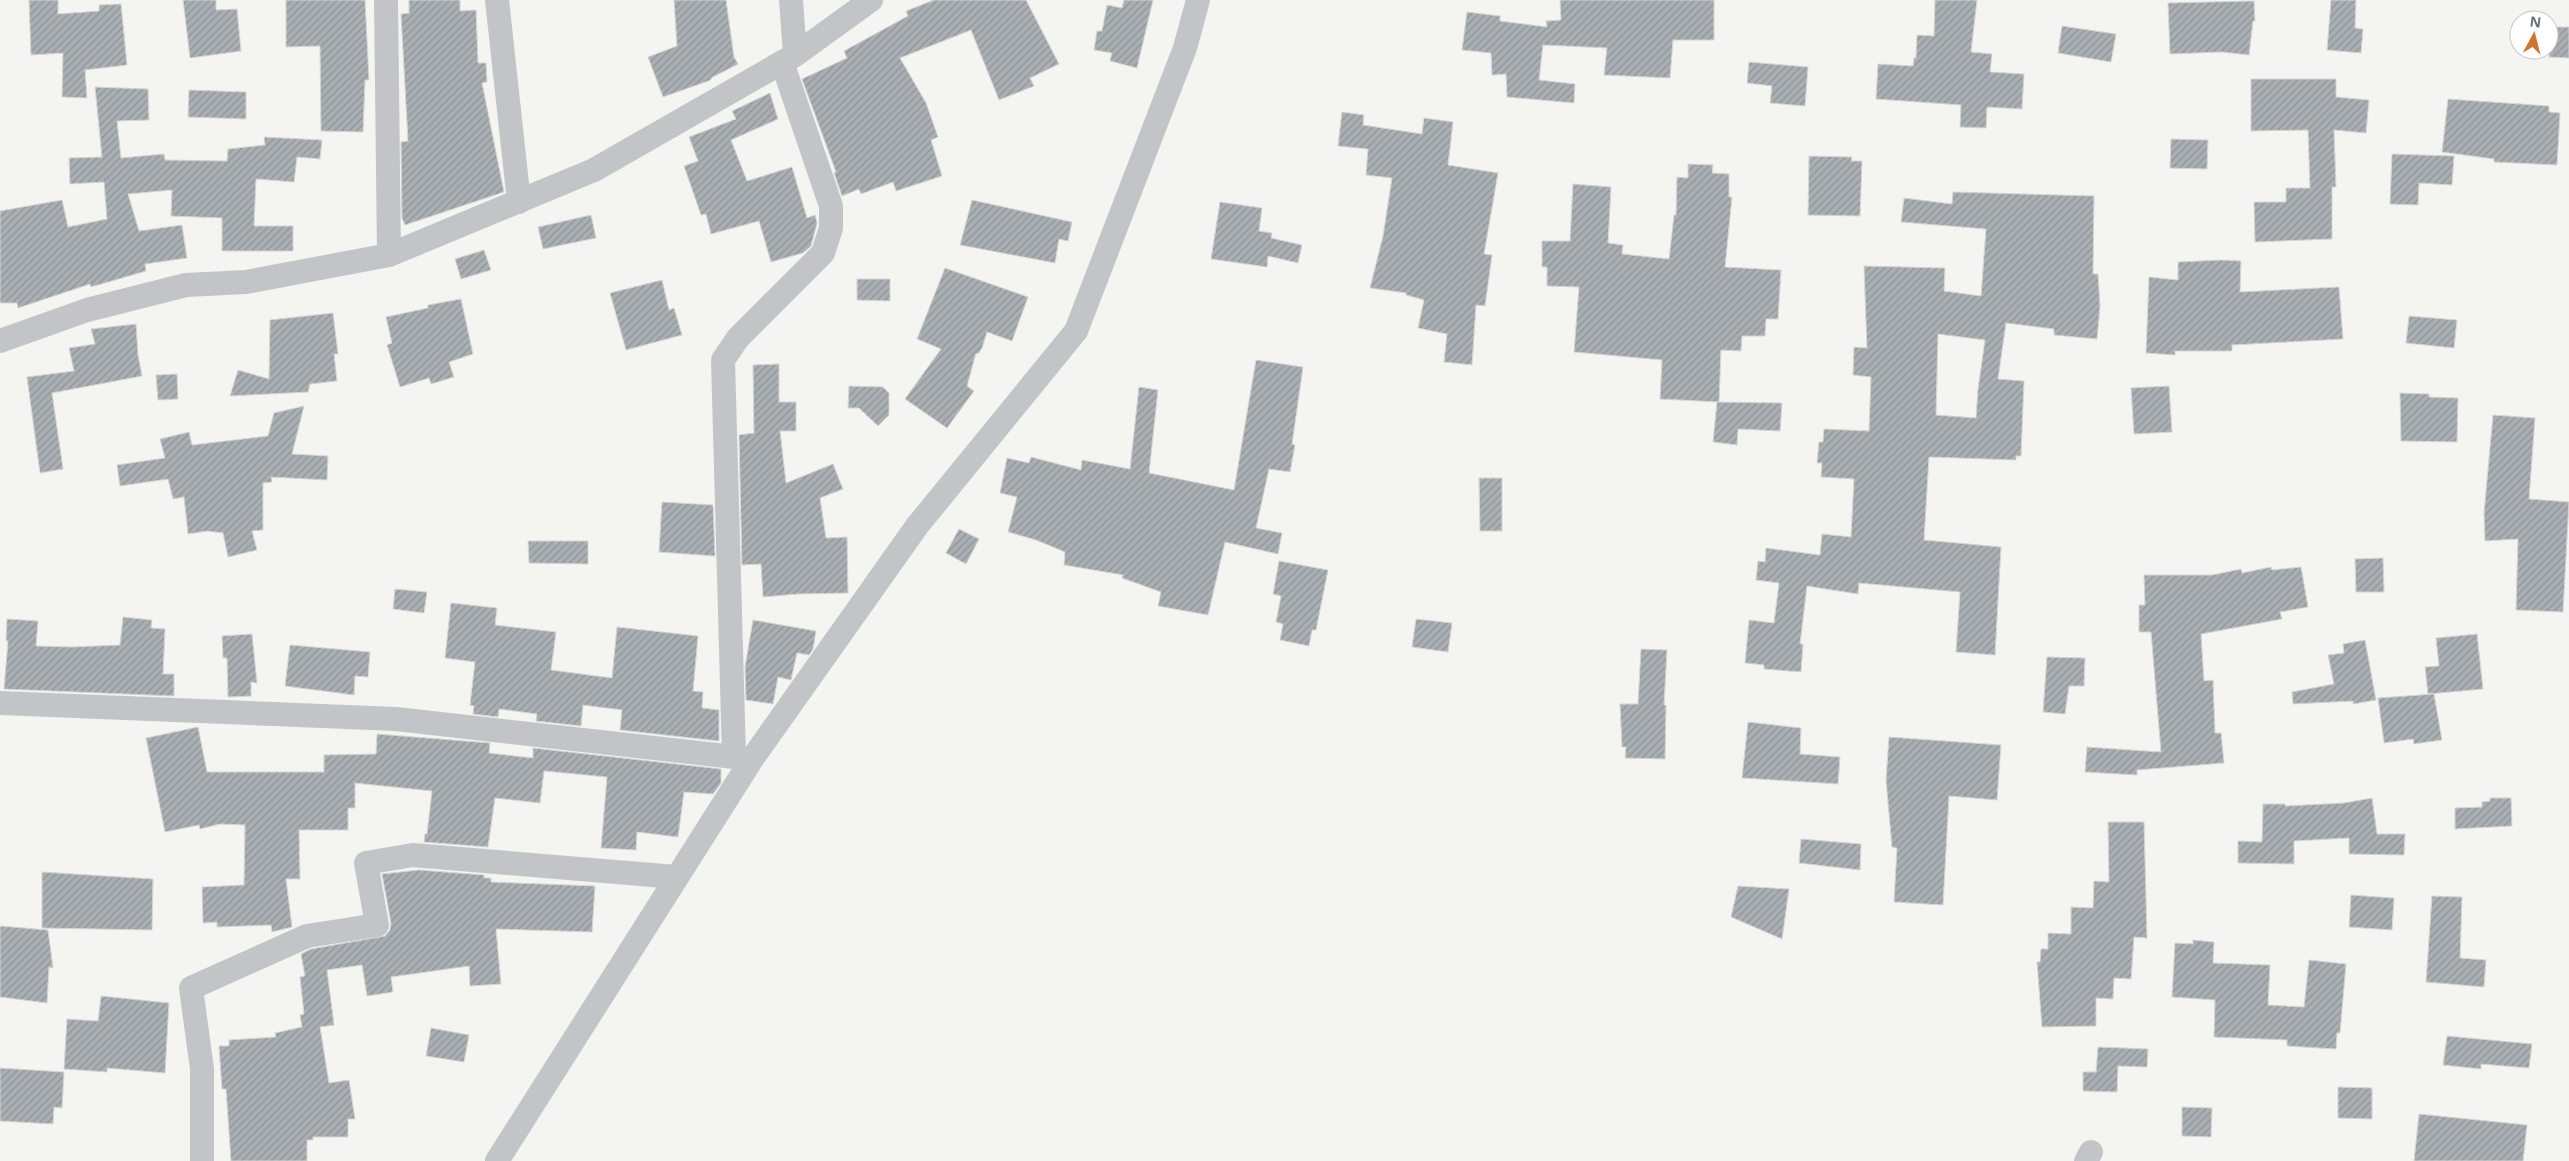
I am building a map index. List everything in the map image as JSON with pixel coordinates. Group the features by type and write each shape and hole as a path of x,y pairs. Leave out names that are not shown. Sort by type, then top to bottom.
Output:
{"street":[{"path":"386,0 390,255"},
{"path":"497,0 519,202"},
{"path":"743,758 722,360 738,338 823,253 832,228 831,206 789,59 791,0"},
{"path":"0,341 87,310 186,285 246,282 390,255 594,170 789,59 871,0"},
{"path":"497,1161 676,877 743,758 917,526 1076,331 1185,48 1198,0"},
{"path":"0,703 396,719 743,758"},
{"path":"202,1161 202,1069 191,988 307,936 377,925 366,863 413,855 676,877"}],"building":[{"path":"29,0 58,0 58,14 99,11 99,5 121,4 127,65 85,70 87,98 62,97 63,53 31,55"},
{"path":"183,0 216,0 216,10 237,9 241,51 190,58"},
{"path":"286,0 365,0 369,80 365,80 363,132 321,131 320,46 286,47"},
{"path":"409,0 460,0 460,11 476,10 478,63 486,63 487,82 482,83 504,192 405,225 402,218 401,142 408,141 401,14 409,13"},
{"path":"674,0 726,0 734,57 738,64 711,78 711,80 663,97 648,57 677,46"},
{"path":"934,0 1026,0 1059,64 1030,78 1034,86 999,100 971,30 900,58 926,103 938,137 931,140 942,176 896,191 893,182 861,194 859,189 842,196 834,173 836,172 802,79 847,58 844,51 908,16 906,11"},
{"path":"1124,0 1153,0 1137,68 1110,61 1112,53 1094,50 1097,31 1102,31 1107,5 1122,8"},
{"path":"1560,0 1714,0 1714,40 1673,40 1670,78 1604,75 1607,48 1543,45 1539,80 1575,84 1574,103 1507,97 1506,74 1492,75 1491,53 1462,50 1467,12 1500,16 1500,21 1547,27 1546,21 1561,20"},
{"path":"1935,0 1977,0 1971,52 1992,54 1990,72 2024,74 2022,109 1987,107 1986,128 1960,127 1961,105 1876,99 1878,64 1913,66 1914,58 1916,58 1917,35 1934,36"},
{"path":"2331,0 2356,0 2355,28 2363,29 2361,53 2327,50"},
{"path":"2254,1 2255,21 2253,21 2249,55 2222,52 2170,54 2168,3"},
{"path":"2062,26 2116,34 2111,62 2058,53"},
{"path":"2559,27 2569,27 2569,58 2559,58"},
{"path":"1749,62 1808,67 1805,106 1770,103 1772,86 1747,83"},
{"path":"2251,79 2336,79 2336,97 2369,100 2366,133 2334,130 2336,187 2332,187 2332,239 2255,242 2254,202 2286,202 2286,188 2310,188 2308,130 2251,131"},
{"path":"95,87 148,89 149,120 117,121 121,158 164,154 165,160 227,161 228,149 265,145 264,137 322,140 320,159 297,157 294,182 256,179 254,226 293,226 293,251 222,251 222,218 171,216 172,190 128,194 139,231 182,225 187,258 145,264 146,271 91,287 90,284 18,308 17,303 0,303 0,211 62,200 68,227 107,219 104,182 70,184 69,158 102,157"},
{"path":"189,90 246,92 246,119 188,117"},
{"path":"770,93 778,119 731,140 747,181 792,167 807,218 815,215 817,223 811,246 803,253 771,262 759,221 711,234 706,214 701,215 684,166 698,161 689,137 736,119 732,111"},
{"path":"2448,99 2549,106 2549,112 2560,113 2557,165 2494,162 2494,159 2442,152"},
{"path":"1342,112 1364,115 1363,125 1422,134 1424,118 1453,122 1448,165 1498,173 1484,254 1492,255 1485,306 1476,305 1472,365 1444,362 1447,334 1418,328 1424,300 1406,295 1406,293 1370,288 1383,236 1392,178 1366,175 1368,149 1338,146"},
{"path":"2171,139 2208,140 2207,169 2170,168"},
{"path":"2392,154 2454,156 2452,185 2419,183 2418,205 2390,204"},
{"path":"1809,156 1852,157 1851,161 1862,161 1860,216 1808,215"},
{"path":"1688,164 1713,165 1712,173 1729,174 1729,197 1732,197 1725,267 1781,270 1778,319 1766,319 1765,336 1742,336 1741,351 1721,350 1719,402 1660,399 1662,360 1574,352 1579,287 1547,286 1547,267 1542,267 1542,241 1570,241 1573,184 1611,187 1608,243 1623,245 1622,254 1669,259 1674,215 1676,215 1677,177 1688,178"},
{"path":"1953,192 2094,196 2093,274 2098,274 2100,306 2097,339 2054,335 2054,329 2006,323 1998,379 2024,381 2021,456 2016,456 2016,460 1929,457 1924,540 2001,547 1995,655 1956,652 1960,592 1859,583 1858,594 1807,586 1800,644 1803,644 1801,672 1764,669 1764,665 1745,663 1749,620 1774,623 1779,583 1756,580 1758,561 1765,562 1766,548 1820,555 1822,534 1851,537 1854,479 1821,477 1822,463 1817,463 1819,442 1823,442 1824,429 1869,431 1871,377 1853,375 1854,347 1867,348 1864,266 1945,268 1944,291 1981,296 1986,229 1901,222 1904,198 1952,204","holes":["1938,334 1985,340 1976,418 1936,415"]},
{"path":"972,200 1072,222 1068,241 1059,239 1055,263 960,245"},
{"path":"1220,202 1262,208 1259,231 1272,233 1271,238 1302,245 1298,263 1268,256 1267,267 1211,259"},
{"path":"591,215 596,238 543,249 538,227"},
{"path":"484,250 491,270 461,279 455,259"},
{"path":"2241,261 2240,292 2339,287 2343,339 2232,345 2232,351 2175,351 2175,355 2146,353 2149,277 2178,280 2178,262"},
{"path":"945,268 1028,297 1012,341 987,332 982,348 978,354 976,353 967,386 974,391 947,428 905,399 941,349 917,339"},
{"path":"857,279 890,279 890,301 857,300"},
{"path":"662,280 669,310 674,308 682,335 626,350 610,293"},
{"path":"461,299 473,354 449,362 454,377 431,384 429,378 400,387 387,345 392,343 386,317 428,308 428,305"},
{"path":"333,313 338,354 334,354 337,381 310,384 308,392 230,396 238,370 269,379 270,320"},
{"path":"2409,316 2457,320 2454,348 2406,343"},
{"path":"136,324 138,355 142,376 52,393 63,469 40,473 27,377 74,371 69,348 95,344 91,329"},
{"path":"1256,360 1303,367 1292,444 1295,445 1290,472 1269,469 1256,528 1282,533 1278,554 1225,542 1208,615 1158,606 1161,592 1122,578 1123,575 1064,565 1065,552 1036,540 1008,532 1017,497 1000,493 1007,458 1029,463 1031,457 1081,470 1082,460 1130,469 1139,387 1158,390 1149,473 1234,490"},
{"path":"779,364 779,402 796,402 796,431 780,431 786,483 833,464 843,489 820,498 826,538 847,537 848,593 763,597 761,564 742,565 739,435 754,433 753,365"},
{"path":"177,374 178,399 158,400 156,375"},
{"path":"849,386 883,387 889,393 889,415 878,426 859,408 848,408"},
{"path":"2169,386 2172,432 2134,434 2131,388"},
{"path":"2400,393 2458,398 2457,442 2401,441"},
{"path":"1717,402 1782,403 1780,431 1738,429 1737,445 1713,442"},
{"path":"304,406 292,454 328,456 327,480 271,477 272,482 263,483 263,530 252,531 257,550 228,557 223,533 207,531 188,534 184,497 173,499 168,479 120,486 117,465 165,458 160,439 189,432 192,445 268,436 274,413"},
{"path":"2493,415 2535,418 2529,499 2569,502 2563,612 2516,610 2518,539 2485,541 2484,513"},
{"path":"1479,478 1502,478 1502,531 1480,531"},
{"path":"662,502 713,505 715,556 659,552"},
{"path":"959,529 979,539 966,564 946,553"},
{"path":"528,541 588,541 588,564 529,563"},
{"path":"2383,558 2384,592 2356,592 2355,559"},
{"path":"1279,561 1328,570 1316,630 1312,630 1309,646 1280,640 1283,624 1276,622 1281,596 1273,594"},
{"path":"2271,567 2272,570 2301,567 2308,607 2280,612 2282,619 2201,634 2204,681 2213,680 2215,733 2221,733 2224,763 2137,770 2137,775 2085,772 2087,747 2161,752 2151,632 2139,632 2139,605 2145,605 2144,575 2212,575 2241,569 2242,573"},
{"path":"395,589 427,592 424,613 393,609"},
{"path":"451,603 497,608 495,625 556,632 551,670 612,678 617,627 698,636 693,691 703,692 702,708 719,710 719,741 620,730 622,710 583,705 581,726 536,721 537,714 499,709 498,717 473,714 474,706 470,705 475,662 445,658"},
{"path":"123,617 152,620 151,628 165,629 163,674 174,674 174,696 4,689 8,641 6,641 7,619 38,621 36,646 72,647 120,645"},
{"path":"1416,619 1452,623 1448,652 1412,647"},
{"path":"753,620 816,631 813,649 809,655 797,653 791,680 778,677 773,704 746,700 745,667"},
{"path":"252,634 257,683 251,682 251,696 228,697 227,658 223,658 222,636"},
{"path":"2477,634 2483,689 2428,694 2425,667 2439,666 2436,638"},
{"path":"2365,640 2376,700 2353,704 2353,701 2293,704 2292,692 2334,684 2328,655 2344,653 2343,644"},
{"path":"290,645 370,652 368,677 355,676 354,695 285,686"},
{"path":"1641,649 1667,650 1664,705 1666,705 1665,759 1625,758 1626,747 1622,747 1620,704 1638,704"},
{"path":"2047,657 2085,658 2084,686 2069,686 2065,714 2043,712"},
{"path":"2434,694 2442,740 2414,744 2413,739 2384,743 2378,698"},
{"path":"1748,722 1801,728 1800,754 1840,757 1838,784 1742,778"},
{"path":"198,727 207,772 324,772 324,755 376,754 377,734 490,743 489,753 533,758 533,748 721,769 721,783 713,794 684,792 678,837 637,832 636,850 601,848 607,777 544,771 540,803 495,798 488,847 424,842 425,834 427,834 432,791 355,783 355,808 348,808 348,830 299,830 300,879 286,879 292,927 272,932 271,925 217,927 217,922 203,923 202,887 244,885 245,825 220,824 200,829 199,825 165,832 146,738"},
{"path":"1889,737 2001,745 1997,800 1949,796 1943,905 1894,902 1897,848 1892,847 1886,780"},
{"path":"2372,798 2377,834 2405,834 2404,855 2349,854 2349,838 2294,841 2294,864 2238,863 2238,841 2262,842 2263,804 2285,804 2285,806 2344,803"},
{"path":"2490,798 2511,798 2512,826 2455,829 2455,808 2482,807 2482,802 2490,801"},
{"path":"2108,822 2144,822 2147,938 2134,937 2131,979 2114,978 2113,999 2096,998 2096,1026 2042,1027 2037,962 2040,962 2041,949 2048,949 2048,933 2071,934 2071,907 2093,908 2094,881 2109,882"},
{"path":"1801,839 1861,844 1860,870 1799,863"},
{"path":"419,870 484,875 484,878 491,878 491,882 595,886 592,932 496,929 501,984 470,986 469,966 391,977 393,992 367,996 362,965 327,970 334,1025 320,1027 329,1083 349,1080 355,1119 348,1119 348,1137 313,1137 313,1140 307,1140 307,1161 231,1161 226,1089 222,1089 219,1046 229,1046 229,1040 276,1037 275,1033 302,1027 300,1015 304,1014 300,977 305,976 301,954 311,949 385,936 390,930 391,923 382,874"},
{"path":"42,872 153,879 152,930 42,928"},
{"path":"1738,886 1789,889 1782,939 1731,917"},
{"path":"2351,895 2394,898 2392,930 2349,927"},
{"path":"2432,896 2462,897 2460,958 2486,960 2484,987 2426,982"},
{"path":"0,926 48,930 53,968 49,967 47,1003 0,997"},
{"path":"2193,940 2214,942 2213,963 2270,965 2268,1005 2304,1007 2309,960 2346,964 2340,1033 2337,1033 2336,1049 2287,1046 2287,1040 2214,1037 2215,1000 2172,997 2175,943 2193,944"},
{"path":"101,996 169,1003 165,1073 107,1068 107,1072 64,1069 67,1019 98,1021"},
{"path":"431,1028 469,1035 464,1062 426,1056"},
{"path":"2447,1036 2532,1044 2529,1068 2481,1064 2481,1069 2443,1065"},
{"path":"2098,1047 2148,1049 2147,1067 2118,1066 2117,1092 2083,1091 2083,1072 2096,1072"},
{"path":"0,1068 64,1072 62,1108 54,1107 53,1124 0,1121"},
{"path":"2338,1087 2372,1088 2372,1119 2338,1118"},
{"path":"2182,1107 2212,1108 2211,1137 2182,1136"},
{"path":"2419,1114 2527,1125 2523,1161 2414,1161"}]}
